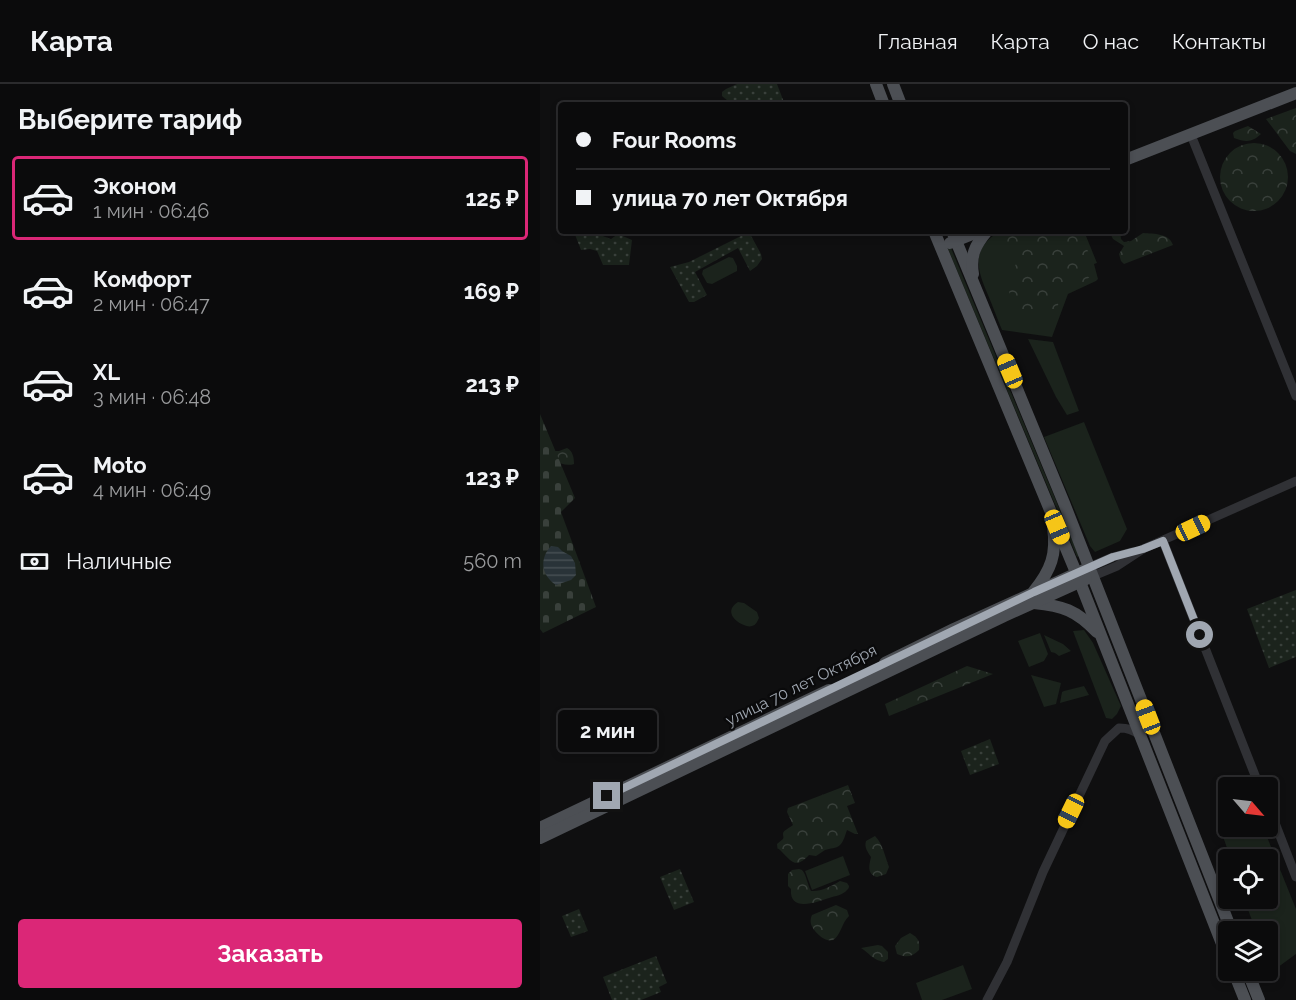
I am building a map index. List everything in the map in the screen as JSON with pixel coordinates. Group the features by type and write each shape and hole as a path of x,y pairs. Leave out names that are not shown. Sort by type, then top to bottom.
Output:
{"main road":[{"path":"876,84 883,102"},
{"path":"892,84 900,102"},
{"path":"1128,159 1296,93"},
{"path":"937,234 1078,577 1218,934"},
{"path":"975,287 971,263 977,245 985,234"},
{"path":"940,247 954,236 1091,572 1228,921"},
{"path":"1049,508 1054,534 1053,556 1050,568 1033,598 1074,612 1102,637"},
{"name":"улица 70 лет Октября","path":"540,828 1091,572"},
{"name":"улица 70 лет Октября","path":"540,838 911,660 1033,598"},
{"path":"1237,981 1245,1000"},
{"path":"1251,981 1258,1000"}],"street":[{"path":"1191,135 1296,396"},
{"path":"1091,572 1117,566 1143,549 1296,481"},
{"path":"1163,541 1256,777"},
{"path":"987,1000 1007,962 1048,861 1097,757 1105,741 1124,720 1128,703"},
{"path":"1118,728 1134,730 1140,735"},
{"path":"1278,831 1296,878"}],"green space":[{"path":"737,84 777,84 784,102 729,102 722,96 722,92"},
{"path":"1296,108 1296,154 1290,151 1266,119"},
{"path":"1248,126 1261,134 1248,141 1234,138 1235,131"},
{"path":"1254,143 1267,146 1278,153 1285,164 1288,177 1285,190 1278,201 1267,208 1254,211 1241,208 1230,201 1223,190 1220,177 1223,164 1230,153 1241,146"},
{"path":"1143,233 1156,234 1165,236 1173,245 1124,264 1119,254 1124,246 1113,239 1110,234 1120,234 1124,242 1131,241"},
{"path":"575,234 597,234 611,239 618,234 632,240 629,265 603,265 597,251 581,250"},
{"path":"745,234 750,234 762,259 750,271 738,248 695,272 707,295 694,302 689,302 670,267 689,262"},
{"path":"996,234 1085,234 1097,263 1094,264 1098,279 1068,294 1052,337 1002,330 979,267 980,252"},
{"path":"1008,234 1018,236 1019,234 1080,234 1090,256 1091,275 1085,281 1064,291 1058,306 1050,313 1036,314 1022,311 1014,308 1011,301 1010,282 1019,257 999,241 1001,237"},
{"path":"951,248 1079,556 1077,557 948,249"},
{"path":"729,257 733,258 737,271 712,284 707,283 702,274 703,270"},
{"path":"1028,339 1053,342 1079,411 1067,415"},
{"path":"540,414 575,498 561,512 596,607 543,633 540,629"},
{"path":"1084,422 1127,529 1120,541 1095,552 1090,546 1044,437"},
{"path":"567,448 572,453 574,464 561,463 540,451 559,451"},
{"path":"1296,590 1296,657 1269,668 1247,609"},
{"path":"738,602 744,603 757,612 759,618 754,625 739,623 732,616 731,611"},
{"path":"1084,630 1093,643 1121,706 1112,719 1106,718 1073,631"},
{"path":"1040,633 1048,654 1044,661 1029,667 1018,641"},
{"path":"1044,635 1063,644 1071,651 1059,656 1051,652"},
{"path":"967,666 993,674 889,716 885,704"},
{"path":"1031,675 1061,683 1056,704 1044,707"},
{"path":"1084,686 1089,695 1060,703 1062,692"},
{"path":"990,739 999,764 970,775 961,751"},
{"path":"848,785 855,803 847,806 858,834 847,830 842,842 835,848 825,850 816,856 809,855 801,862 792,861 778,848 777,844 783,839 784,831 793,825 787,812 788,808"},
{"path":"875,836 882,847 889,867 886,874 877,877 870,872 871,857 866,846 866,841"},
{"path":"1223,837 1267,837 1272,849 1227,849"},
{"path":"843,856 850,875 812,890 805,871"},
{"path":"1278,864 1296,909 1296,954 1278,967 1278,921 1252,921 1248,909 1278,909"},
{"path":"680,869 694,902 674,910 660,877"},
{"path":"799,869 804,872 811,891 822,890 840,881 847,883 849,888 836,896 811,903 799,903 794,901 788,886 788,874 792,870"},
{"path":"836,905 847,910 849,916 835,938 826,940 814,930 811,917"},
{"path":"579,909 588,931 571,937 562,916"},
{"path":"910,933 918,940 919,950 909,956 897,954 895,946 901,938"},
{"path":"878,945 888,952 888,959 884,962 861,948"},
{"path":"656,956 667,983 659,987 661,992 641,1000 612,1000 603,977"},
{"path":"963,965 972,989 942,1000 922,1000 916,983"}],"shaded area":[{"path":"551,546 558,547 571,556 575,563 576,575 571,580 556,585 544,571 545,556"}],"route":[{"path":"607,796 1034,592 1113,557 1163,541 1200,635"}]}
